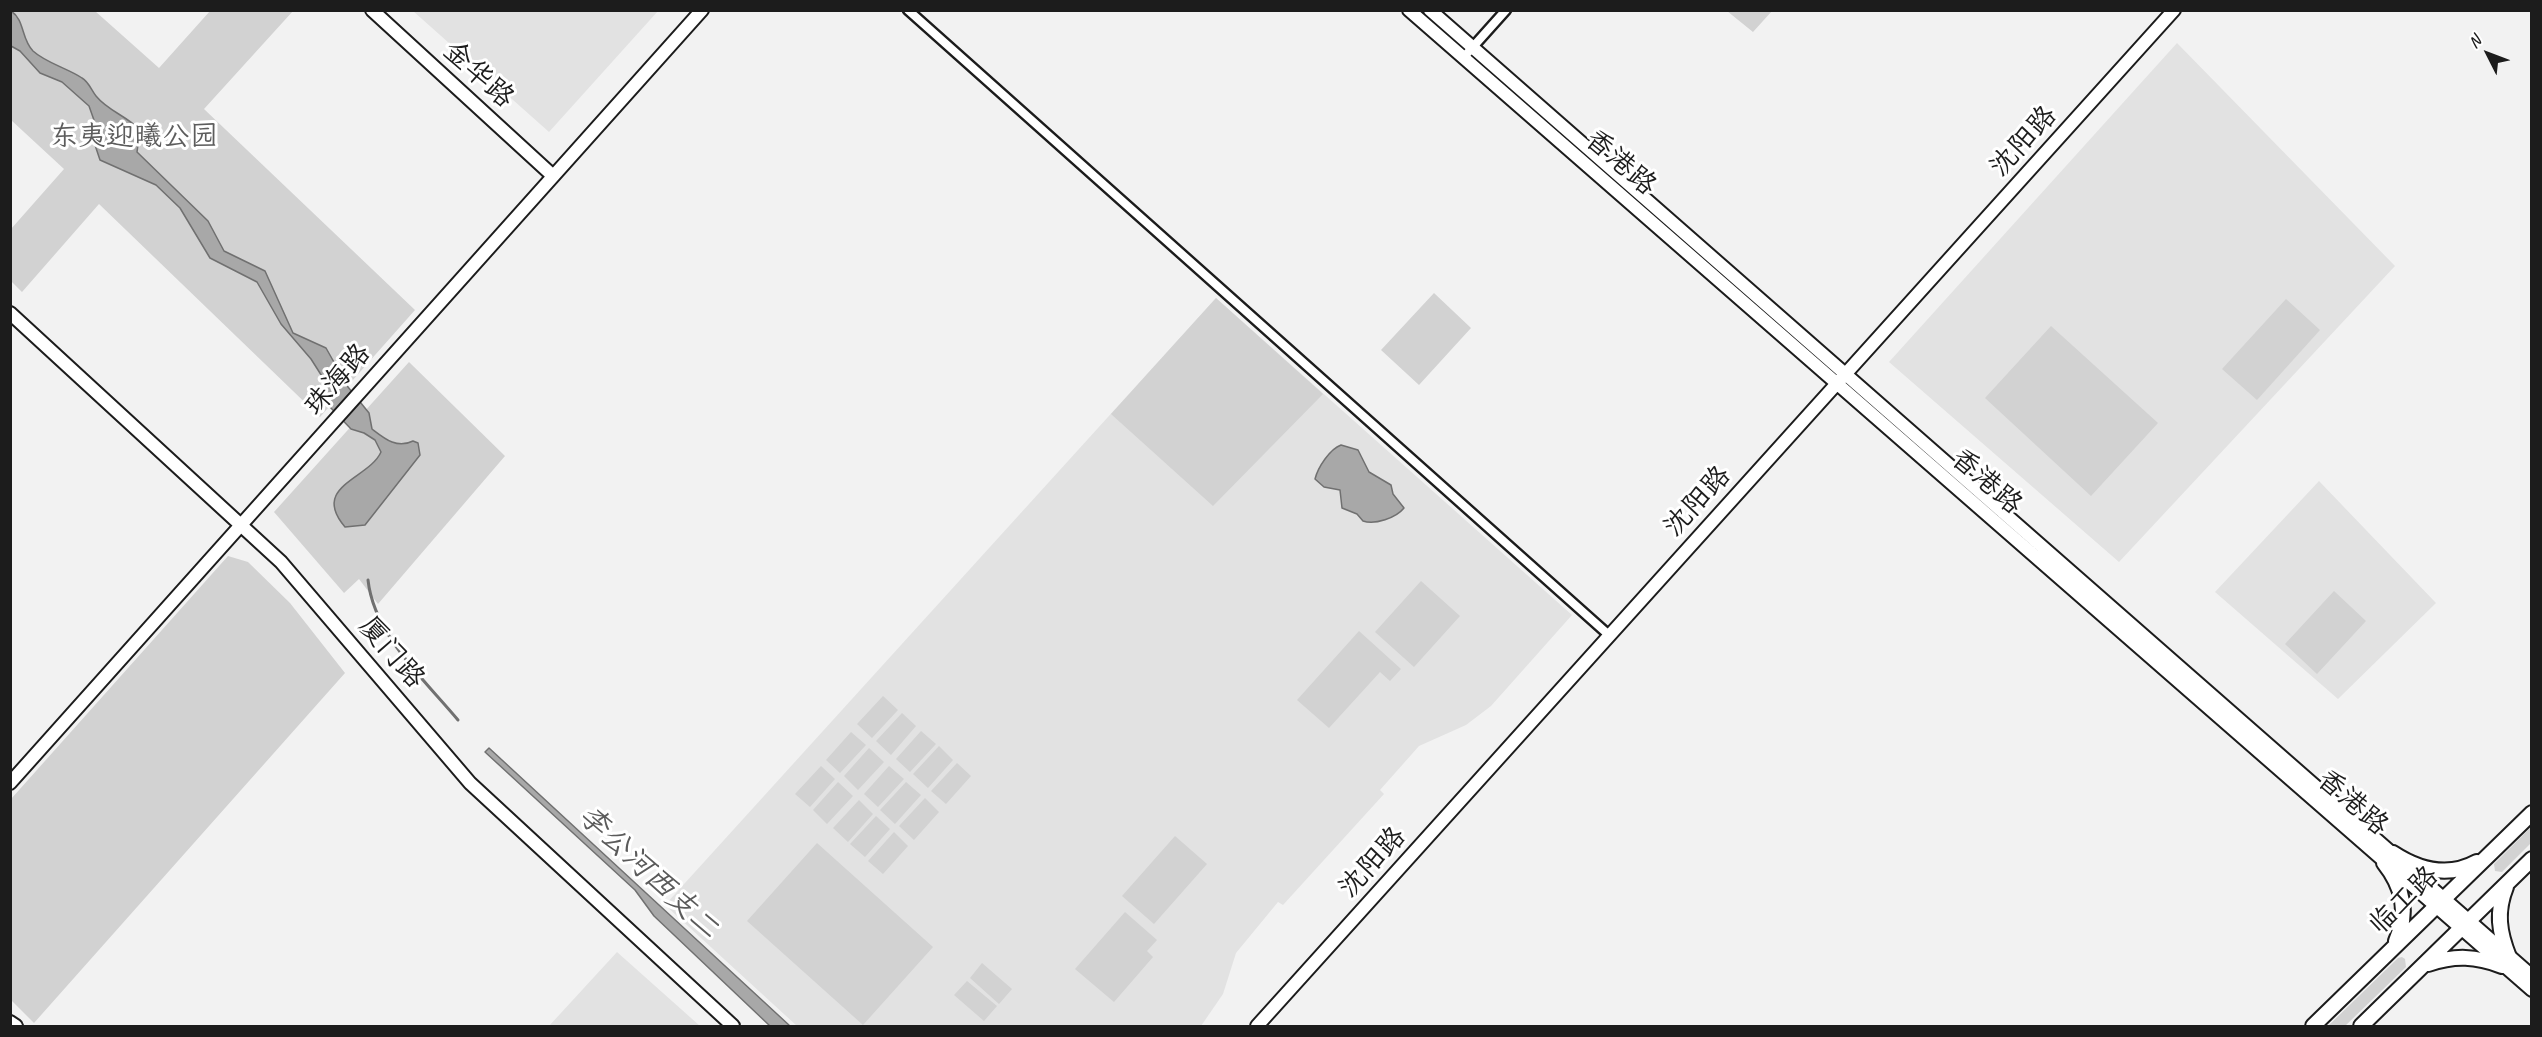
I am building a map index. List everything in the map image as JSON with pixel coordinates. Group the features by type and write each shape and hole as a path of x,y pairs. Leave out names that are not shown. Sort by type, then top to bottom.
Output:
{"main road":[{"name":"金华路","path":"372,10 552,175"},
{"name":"珠海路","path":"10,783 702,10"},
{"name":"香港路","path":"1409,10 1842,380"},
{"name":"香港路","path":"1430,10 1842,380 2506,961 2532,990"},
{"name":"沈阳路","path":"1257,1026 2174,10"},
{"name":"厦门路","path":"10,313 281,562 470,783 733,1026"},
{"name":"临工路","path":"2313,1026 2532,813"},
{"path":"2388,858 2439,871 2469,866 2487,857"},
{"path":"2388,858 2403,902 2402,929 2394,946"},
{"name":"临工路","path":"2361,1026 2532,859"},
{"path":"2424,965 2443,959 2463,957 2506,961 2499,920 2500,902 2507,884"},
{"name":"香港路","path":"2506,961 2532,976"},
{"path":"10,1022 16,1026"}],"street":[{"path":"908,10 1610,636"},
{"path":"1463,58 1506,10"}],"shaded area":[{"path":"11,11 19,19 26,41 33,51 44,59 76,74 88,84 101,101 140,130 137,152 208,221 224,251 265,271 293,333 326,348 348,387 369,413 372,429 396,443 413,441 418,443 420,455 365,525 345,527 336,513 334,502 338,492 345,484 375,461 381,452 375,440 351,429 330,407 325,381 311,359 281,324 257,282 210,258 180,208 156,185 100,160 95,145 95,123 89,106 62,82 40,73 20,51 11,46"},
{"path":"413,11 658,11 549,132"},
{"path":"2177,43 2395,266 2119,562 1889,362"},
{"path":"1216,298 1572,615 1491,706 1466,725 1419,746 1380,790 1384,794 1283,905 1278,902 1236,953 1223,994 1201,1026 797,1026 665,905"},
{"path":"1341,445 1358,450 1369,472 1391,485 1393,494 1404,508 1400,512 1391,518 1379,521 1363,521 1357,514 1342,508 1340,490 1324,487 1315,479 1325,459"},
{"path":"2319,481 2436,603 2338,699 2215,592"},
{"path":"489,748 790,1026 770,1026 654,916 635,890 485,752"},
{"path":"617,952 700,1026 549,1026"}],"green space":[{"name":"东夷迎曦公园","path":"10,11 95,11 159,68 210,11 293,11 204,109 415,310 320,417 99,204 22,292 11,281 11,229 64,169 11,120"},
{"path":"1727,11 1772,11 1753,32"},
{"path":"1434,293 1471,328 1419,385 1381,350"},
{"path":"1216,298 1323,394 1213,506 1111,414"},
{"path":"2286,299 2320,330 2257,400 2222,369"},
{"path":"2051,326 2158,423 2091,496 1985,398"},
{"path":"409,362 505,456 378,604 359,579 344,593 274,512"},
{"path":"228,556 248,562 290,603 345,673 34,1023 11,1000 11,799"},
{"path":"1421,581 1460,616 1414,667 1375,632"},
{"path":"2334,591 2366,621 2317,674 2285,644"},
{"path":"1359,631 1401,669 1390,681 1380,672 1329,728 1297,700"},
{"path":"883,696 898,710 872,738 857,724"},
{"path":"902,713 916,726 891,755 876,741"},
{"path":"921,731 936,744 910,772 896,759"},
{"path":"851,732 866,745 840,773 826,760"},
{"path":"939,746 953,760 928,788 913,774"},
{"path":"869,748 884,762 858,790 844,776"},
{"path":"957,763 971,776 946,804 931,791"},
{"path":"821,766 835,779 810,807 795,794"},
{"path":"889,766 904,779 878,807 864,794"},
{"path":"838,782 853,796 827,824 813,810"},
{"path":"906,782 921,795 895,824 880,810"},
{"path":"925,798 939,812 914,840 899,826"},
{"path":"859,800 873,814 848,842 833,828"},
{"path":"876,816 890,829 865,857 850,844"},
{"path":"2531,827 2531,843 2502,872 2495,871 2494,864"},
{"path":"894,832 908,846 883,874 868,861"},
{"path":"1175,836 1207,864 1154,924 1122,896"},
{"path":"817,843 933,947 863,1025 747,921"},
{"path":"1125,912 1157,940 1147,951 1153,957 1114,1002 1075,969"},
{"path":"2398,958 2405,959 2406,967 2345,1026 2328,1026"},
{"path":"982,963 1012,989 999,1004 970,978"},
{"path":"967,981 997,1006 984,1021 954,995"}],"waterway":[{"name":"李公河西支二","path":"368,580 372,600 390,638 458,720"}]}
